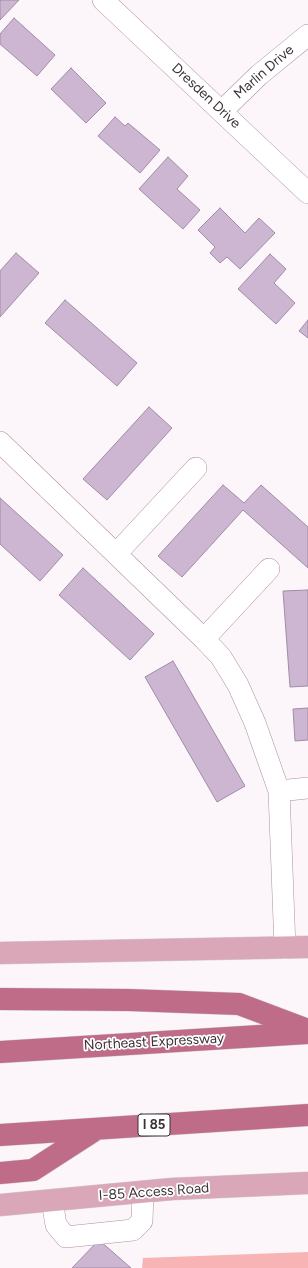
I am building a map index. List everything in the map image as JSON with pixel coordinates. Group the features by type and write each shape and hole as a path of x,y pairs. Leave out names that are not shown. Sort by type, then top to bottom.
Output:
{"highway":[{"path":"0,999 129,1000 239,1004 308,1030"},
{"name":"Northeast Expressway","path":"0,1052 308,1033"},
{"name":"I 85","path":"0,1135 308,1115"},
{"path":"0,1173 33,1170 97,1129"}],"main road":[{"path":"0,953 308,947"},
{"name":"I-85 Access Road","path":"0,1205 143,1192 308,1183"}],"street":[{"name":"Dresden Drive","path":"103,0 308,193"},
{"name":"Marlin Drive","path":"222,111 259,75 308,35"},
{"path":"0,442 204,638 221,657 238,685 255,723 278,791 285,948"},
{"path":"116,554 196,468"},
{"path":"204,638 269,569"},
{"path":"278,791 308,788"},
{"path":"52,1200 56,1225 66,1237 133,1230 142,1221 143,1192"}],"shaded area":[{"path":"308,1252 308,1268 142,1268 143,1258"}],"building":[{"path":"0,0 19,0 0,20"},
{"path":"14,18 55,55 37,76 0,44 0,34"},
{"path":"71,68 106,103 86,123 51,89"},
{"path":"115,117 125,126 128,123 160,150 140,173 98,136"},
{"path":"168,157 188,176 177,189 200,210 183,229 139,189"},
{"path":"220,208 245,233 259,218 275,233 240,269 227,257 220,263 210,253 215,247 198,230"},
{"path":"16,253 39,273 0,317 0,271"},
{"path":"270,254 286,269 274,283 295,303 276,324 238,289"},
{"path":"65,300 137,363 117,386 45,323"},
{"path":"308,320 308,338 299,331"},
{"path":"149,407 172,428 107,500 83,479"},
{"path":"223,485 244,503 261,485 308,527 308,568 243,510 182,577 158,556"},
{"path":"0,498 63,555 40,581 0,544"},
{"path":"83,568 154,634 130,660 59,595"},
{"path":"308,590 308,686 290,687 283,591"},
{"path":"173,661 245,786 217,802 145,677"},
{"path":"308,708 308,740 295,741 293,709"},
{"path":"99,1240 131,1268 72,1268"}]}
